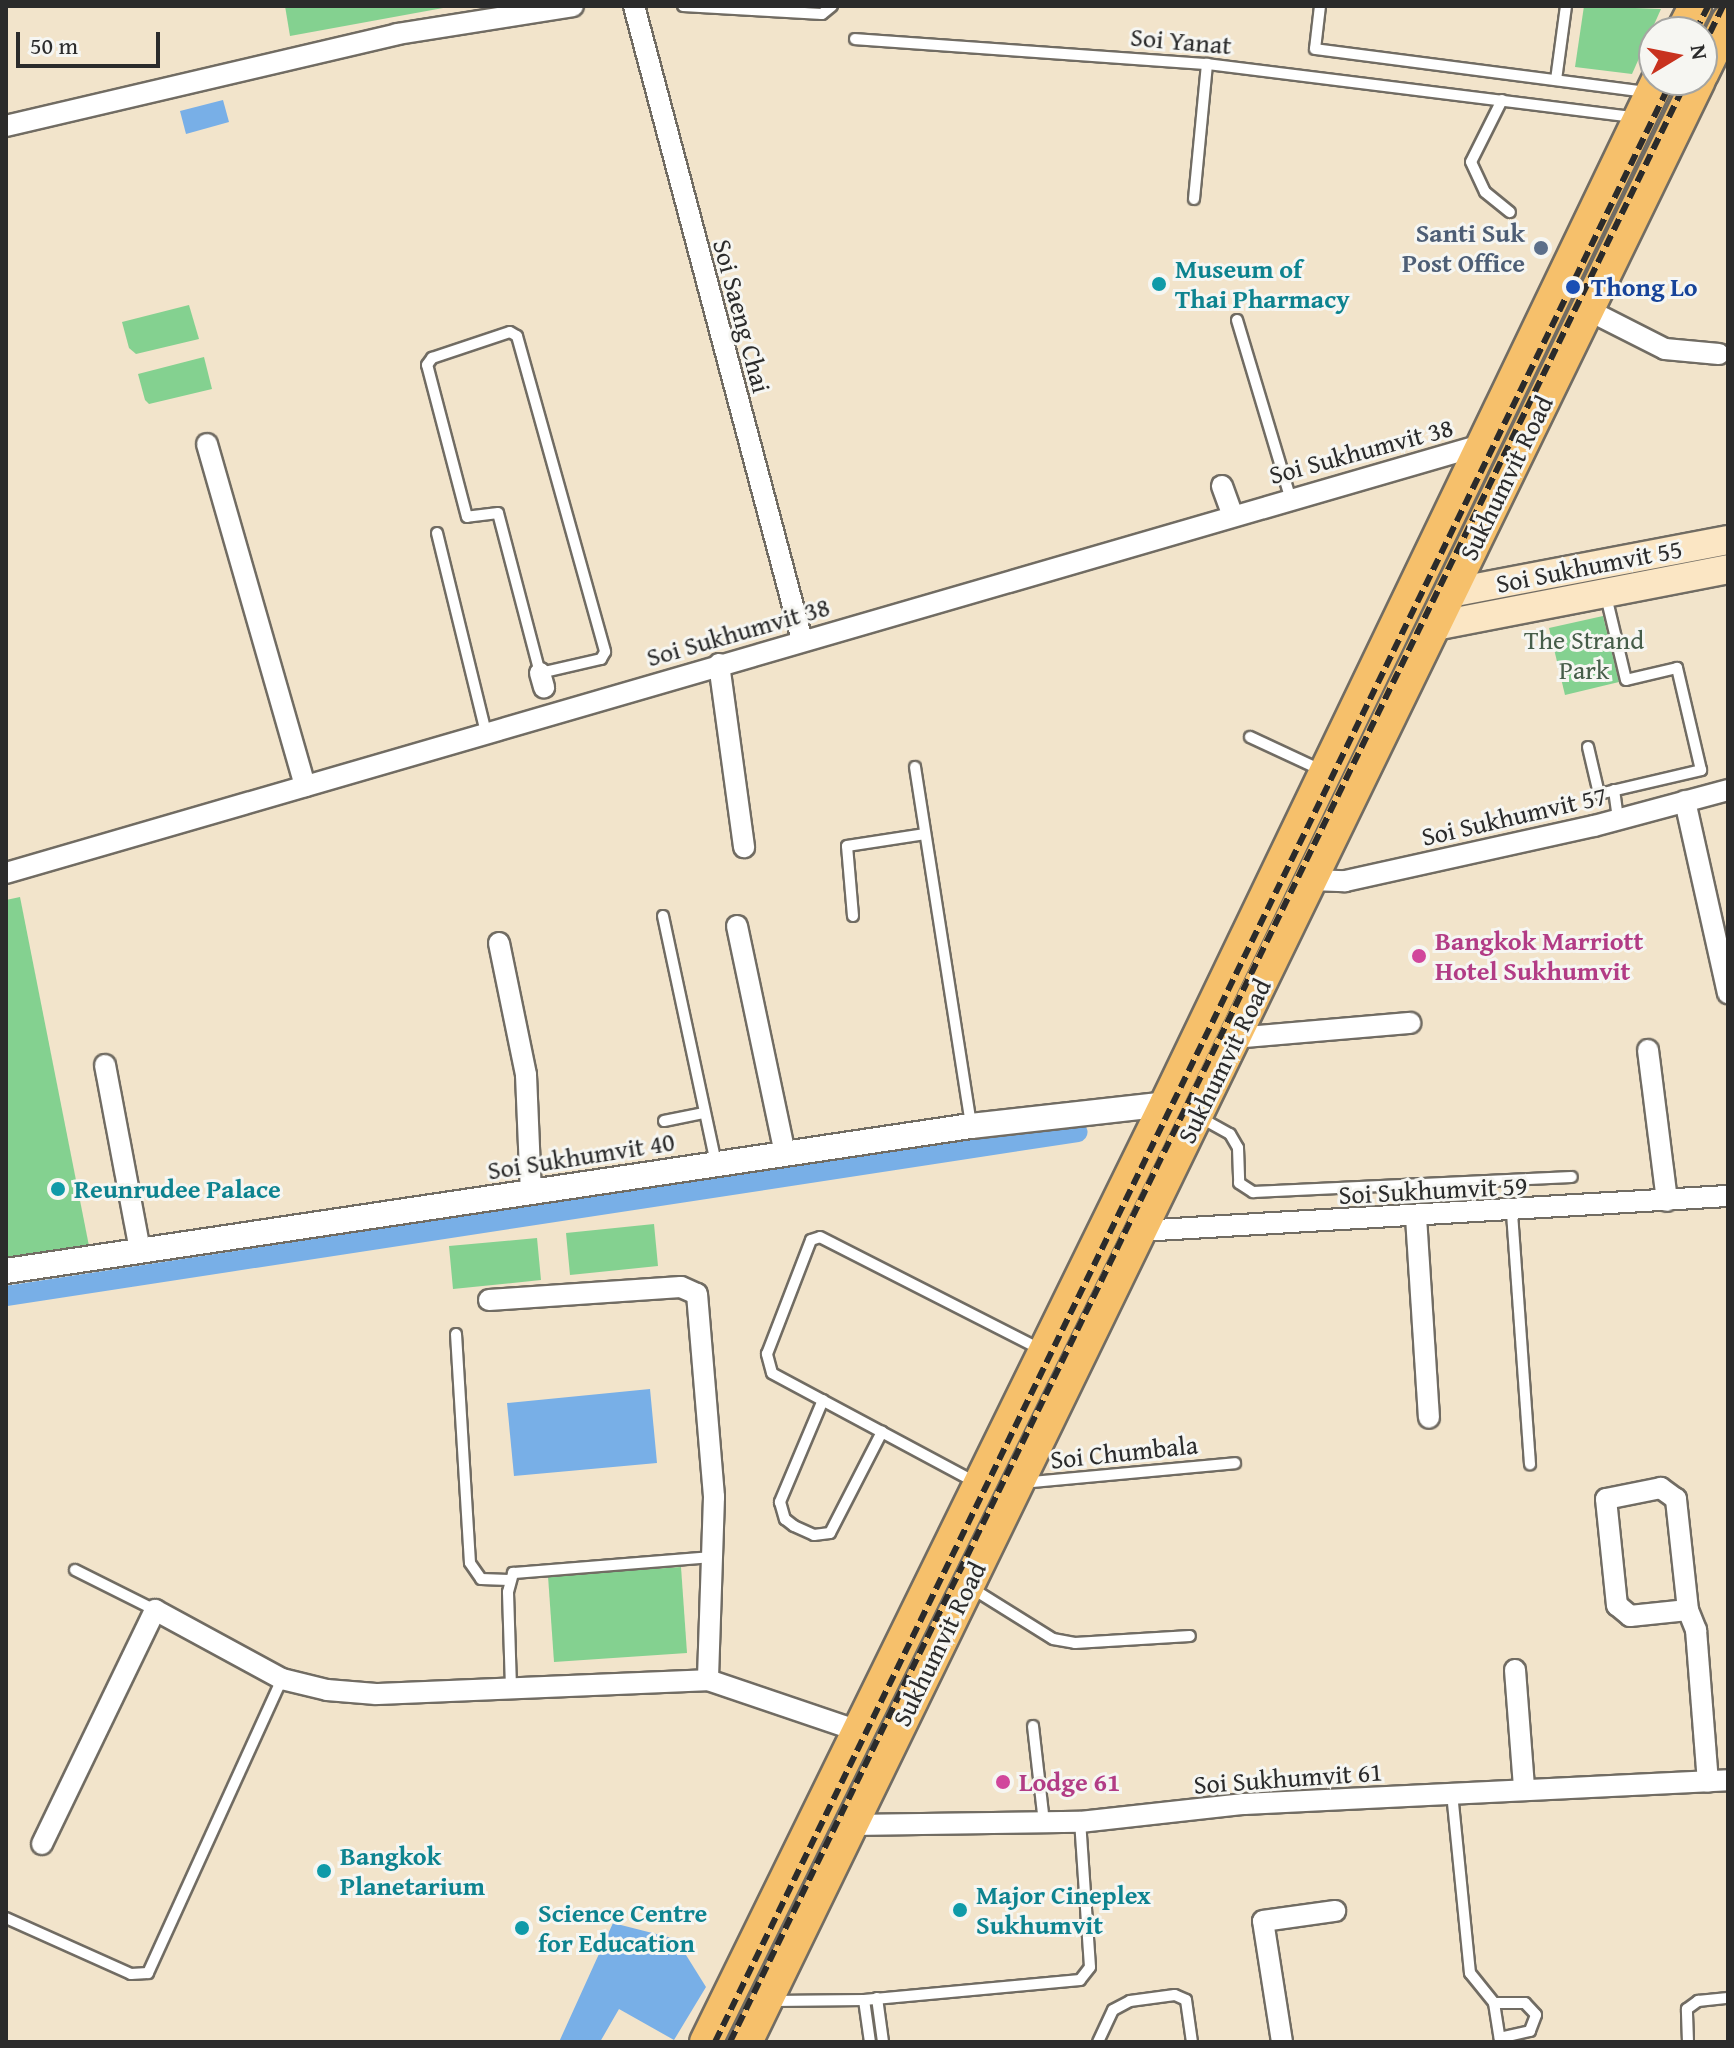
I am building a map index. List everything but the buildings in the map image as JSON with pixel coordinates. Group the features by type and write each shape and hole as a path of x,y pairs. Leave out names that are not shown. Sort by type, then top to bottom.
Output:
{"main road":[{"path":"1718,41 1728,21"},
{"name":"Sukhumvit Road","path":"746,2042 1691,96"},
{"name":"Sukhumvit Road","path":"706,2042 1422,577 1650,97"},
{"name":"Soi Sukhumvit 55","path":"1450,593 1728,540"},
{"name":"Soi Sukhumvit 55","path":"1435,626 1728,569"},
{"path":"1422,577 1450,593"},
{"path":"1403,615 1435,626"},
{"path":"1166,1104 1196,1116"},
{"path":"821,1809 852,1825"}],"street":[{"path":"6,126 397,34 573,6"},
{"name":"Soi Saeng Chai","path":"634,6 802,640"},
{"path":"1588,310 1665,349 1719,354"},
{"path":"207,444 305,786"},
{"name":"Soi Sukhumvit 38","path":"6,873 1290,497 1485,444"},
{"path":"1222,486 1232,514"},
{"path":"719,664 744,847"},
{"name":"Soi Sukhumvit 57","path":"1311,880 1345,881 1618,819 1728,790"},
{"path":"1685,801 1728,993"},
{"path":"737,926 785,1153"},
{"path":"499,943 526,1075 531,1192"},
{"path":"1234,1038 1410,1023"},
{"path":"1648,1050 1667,1201"},
{"path":"105,1065 140,1251"},
{"name":"Soi Sukhumvit 40","path":"6,1271 971,1126 1166,1104"},
{"name":"Soi Sukhumvit 59","path":"1140,1231 1512,1213 1728,1196"},
{"path":"1416,1217 1429,1418"},
{"path":"489,1300 694,1290 701,1306 713,1557 708,1680"},
{"path":"1688,1610 1623,1612 1617,1605 1606,1499 1661,1488 1676,1499 1688,1610 1696,1630 1718,1781"},
{"path":"42,1844 155,1610 282,1679 376,1694 708,1680 859,1731"},
{"path":"1515,1670 1524,1788"},
{"name":"Soi Sukhumvit 61","path":"852,1825 1035,1826 1244,1804 1524,1788 1718,1781"},
{"path":"1282,2042 1263,1921 1335,1911"}],"lane":[{"path":"683,6 822,14 832,6"},
{"path":"1320,6 1315,49 1556,80 1650,97"},
{"path":"1556,80 1566,6"},
{"name":"Soi Yanat","path":"855,39 1207,64 1502,100 1650,97"},
{"path":"1194,199 1207,64"},
{"path":"1502,100 1471,162 1485,192 1510,212"},
{"path":"1237,320 1290,497"},
{"path":"542,680 601,659 605,652 517,336 510,332 432,358 427,365 467,517 498,513 549,714"},
{"path":"437,533 486,732"},
{"path":"1588,747 1599,794 1701,770 1677,668 1626,680 1606,594"},
{"path":"1250,737 1326,772"},
{"path":"915,767 971,1126"},
{"path":"1614,790 1618,819"},
{"path":"853,916 847,846 925,834"},
{"path":"663,916 716,1163"},
{"path":"664,1121 704,1113"},
{"path":"1196,1116 1230,1134 1238,1148 1239,1183 1253,1192 1572,1177"},
{"path":"1512,1213 1530,1464"},
{"path":"979,1484 772,1373 766,1358 811,1240 817,1237 1044,1351"},
{"path":"456,1334 470,1563 481,1579 509,1580"},
{"path":"823,1400 780,1502 785,1519 794,1526 814,1535 830,1533 882,1432"},
{"name":"Soi Chumbala","path":"1018,1484 1235,1463"},
{"path":"511,1688 509,1580 513,1573 531,1568 713,1557"},
{"path":"75,1570 155,1610"},
{"path":"968,1586 1053,1639 1075,1643 1190,1636"},
{"path":"6,1918 131,1974 148,1973 282,1679"},
{"path":"1033,1726 1035,1826"},
{"path":"1452,1793 1470,1973 1494,2003 1500,2040 1530,2031 1536,2015 1525,2003 1494,2003"},
{"path":"766,2001 864,2000 1080,1980 1090,1967 1080,1822"},
{"path":"1098,2042 1113,2010 1130,2001 1175,1995 1186,2000 1192,2042"},
{"path":"877,1998 883,2042"},
{"path":"1688,2042 1687,2009 1698,2001 1728,1998"},
{"path":"864,2000 870,2042"}],"green space":[{"path":"285,6 454,6 290,36"},
{"path":"1584,6 1661,9 1658,16 1638,16 1638,61 1632,74 1575,67"},
{"path":"189,305 199,339 136,354 129,348 122,322"},
{"path":"204,357 212,389 149,404 145,400 138,374"},
{"name":"The Strand Park","path":"1603,616 1619,682 1565,695 1549,628"},
{"path":"20,897 90,1251 6,1264 6,900"},
{"path":"654,1224 658,1266 570,1275 566,1233"},
{"path":"537,1238 541,1280 453,1289 449,1246"},
{"path":"681,1567 687,1653 554,1662 548,1576"}],"water":[{"path":"223,100 229,122 186,134 180,111"},
{"path":"650,1389 657,1463 514,1476 507,1403"},
{"path":"613,1923 676,1939 706,1987 674,2040 619,2009 600,2042 559,2042"}],"waterway":[{"path":"6,1296 1078,1132"}],"railway":[{"path":"1703,16 1708,6"},
{"path":"1718,16 1723,6"},
{"path":"715,2042 1664,96"},
{"path":"730,2042 1679,96"}],"place":[{"name":"Santi Suk Post Office","path":"1541,248"},
{"name":"Museum of Thai Pharmacy","path":"1159,284"},
{"name":"Thong Lo","path":"1573,287"},
{"name":"Bangkok Marriott Hotel Sukhumvit","path":"1419,956"},
{"name":"Reunrudee Palace","path":"58,1189"},
{"name":"Lodge 61","path":"1003,1782"},
{"name":"Bangkok Planetarium","path":"324,1871"},
{"name":"Major Cineplex Sukhumvit","path":"960,1910"},
{"name":"Science Centre for Education","path":"522,1928"}]}
